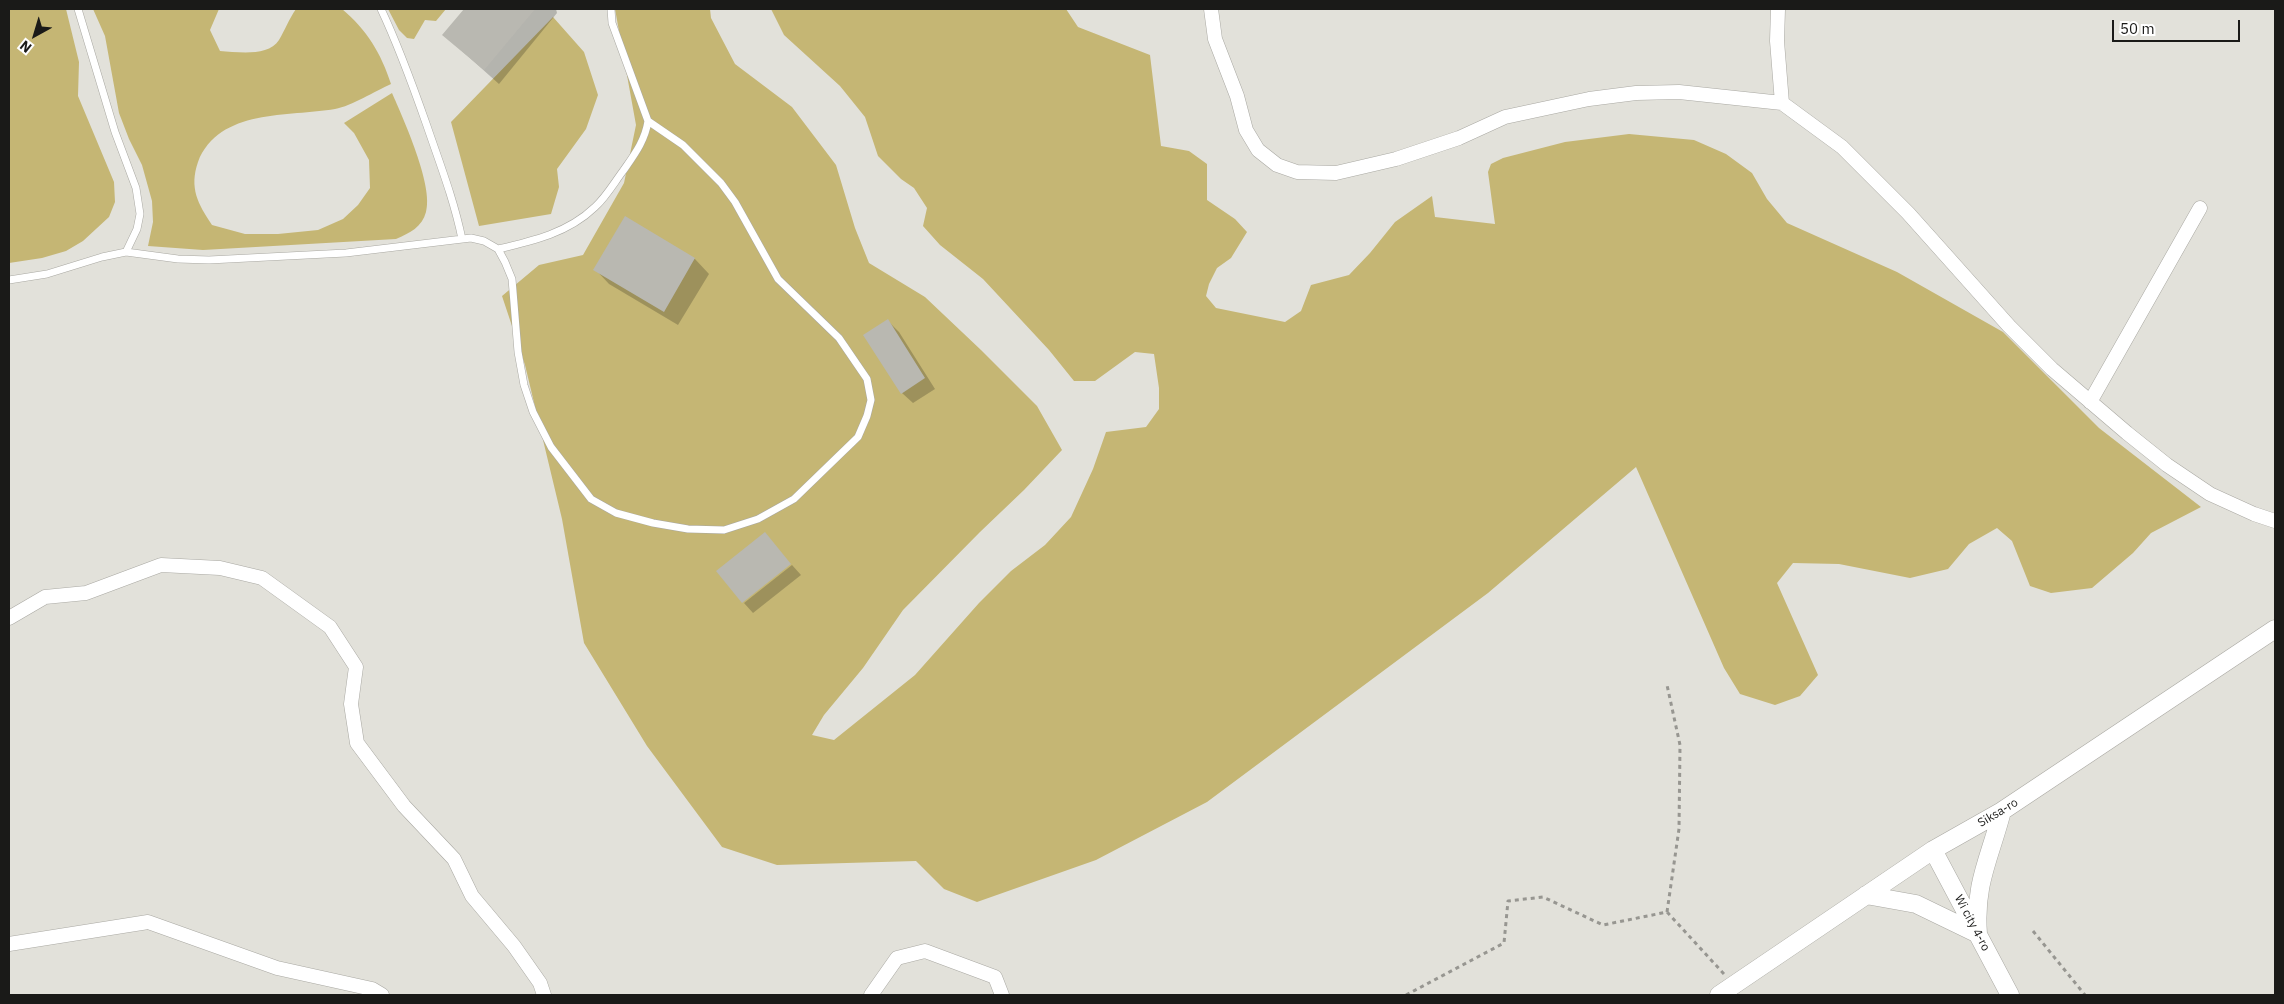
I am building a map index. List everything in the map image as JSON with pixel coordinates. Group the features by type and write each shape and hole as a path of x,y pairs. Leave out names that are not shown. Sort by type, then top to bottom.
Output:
{"street":[{"path":"1211,9 1215,39 1237,96 1246,130 1258,150 1277,165 1297,172 1336,173 1396,159 1459,138 1505,117 1599,98 1636,93 1679,92 1782,103 1842,147 1908,213 2009,326 2052,369 2090,402 2167,465 2210,494 2254,514 2275,521"},
{"path":"1778,9 1777,41 1782,103"},
{"path":"2090,402 2200,208"},
{"path":"9,618 45,597 86,593 161,565 220,568 262,578 330,627 356,668 351,704 357,743 404,806 454,859 472,896 514,946 540,983 544,995"},
{"name":"Siksa-ro","path":"1719,995 1933,850 2002,811 2275,629"},
{"path":"1978,934 1976,910 1979,886 2002,811"},
{"name":"Wi city 4-ro","path":"1933,850 2010,995"},
{"path":"1866,895 1916,904 1978,934"},
{"path":"9,944 148,922 277,968 372,989 382,995"},
{"path":"871,995 897,958 925,950 995,978 1002,995"}],"lane":[{"path":"78,9 114,132 136,188 140,214 137,229 126,252"},
{"path":"381,9 398,44 423,113 455,205 462,239"},
{"path":"498,249 552,235 574,223 595,207 638,149 646,132 648,121 612,23 611,9"},
{"path":"9,280 47,274 102,257 126,252 178,259 209,260 346,253 471,238 484,241 498,249 512,280 518,352 524,385 533,412 551,448 591,498 616,512 653,523 688,529 724,530 758,519 794,499 858,437 867,416 871,400 867,379 839,338 778,279 735,202 721,183 683,145 648,121"}],"path":[{"path":"1667,685 1680,745 1679,829 1667,912"},
{"path":"1406,995 1504,943 1508,901 1544,897 1603,925 1667,912"},
{"path":"1667,912 1734,984"},
{"path":"2033,931 2085,995"}],"shaded area":[{"path":"9,9 66,9 79,62 78,96 114,182 115,202 109,217 83,241 66,251 42,258 9,263"},
{"path":"93,9 219,9 210,30 220,51 252,52 268,49 274,45 279,40 296,9 342,9 359,25 378,52 391,84 356,102 335,109 257,118 222,132 208,145 195,171 195,188 199,203 212,225 245,234 278,234 318,230 343,219 358,205 370,188 369,160 354,133 344,123 392,93 416,152 426,186 426,212 422,222 411,232 396,239 203,250 148,246 153,222 152,201 142,165 119,113 105,36"},
{"path":"388,9 446,9 436,21 425,20 414,39 407,38 399,30"},
{"path":"615,9 710,9 711,18 735,64 792,107 836,165 855,228 869,263 925,297 981,350 1037,406 1062,450 903,610 863,668 824,715 812,735 834,740 915,675 979,603 1011,571 1045,545 1071,517 1093,469 1106,432 1146,427 1159,409 1159,388 1154,354 1135,352 1095,381 1074,381 1049,350 983,279 940,245 923,226 927,208 914,188 901,179 878,156 865,117 840,86 784,35 771,9 1066,9 1078,27 1150,55 1161,146 1189,151 1207,164 1207,200 1235,219 1247,232 1231,258 1217,268 1209,284 1206,296 1216,308 1285,322 1301,311 1311,285 1349,275 1395,222 1432,196 1435,217 1495,224 1488,172 1491,164 1503,158 1565,142 1629,134 1694,140 1726,154 1752,173 1767,199 1787,223 1897,272 2003,332 2099,428 2201,507 2151,533 2133,553 2092,588 2051,593 2030,586 2012,541 1997,528 1969,544 1948,569 1910,578 1839,564 1793,563 1777,583 1818,675 1800,696 1775,705 1740,694 1724,668 1636,467 1488,593 1207,802 1096,860 977,902 944,889 916,861 777,865 722,847 647,746 584,643 562,519 525,365 502,296 539,265 583,255 624,183 636,125"},
{"path":"553,17 584,52 598,95 586,129 557,169 559,187 551,214 479,226 451,122"}],"building":[{"path":"464,9 535,9 484,70 442,35"},
{"path":"625,216 695,258 664,312 593,270"},
{"path":"888,319 925,378 901,394 863,335"},
{"path":"765,532 791,564 742,603 716,571"}]}
